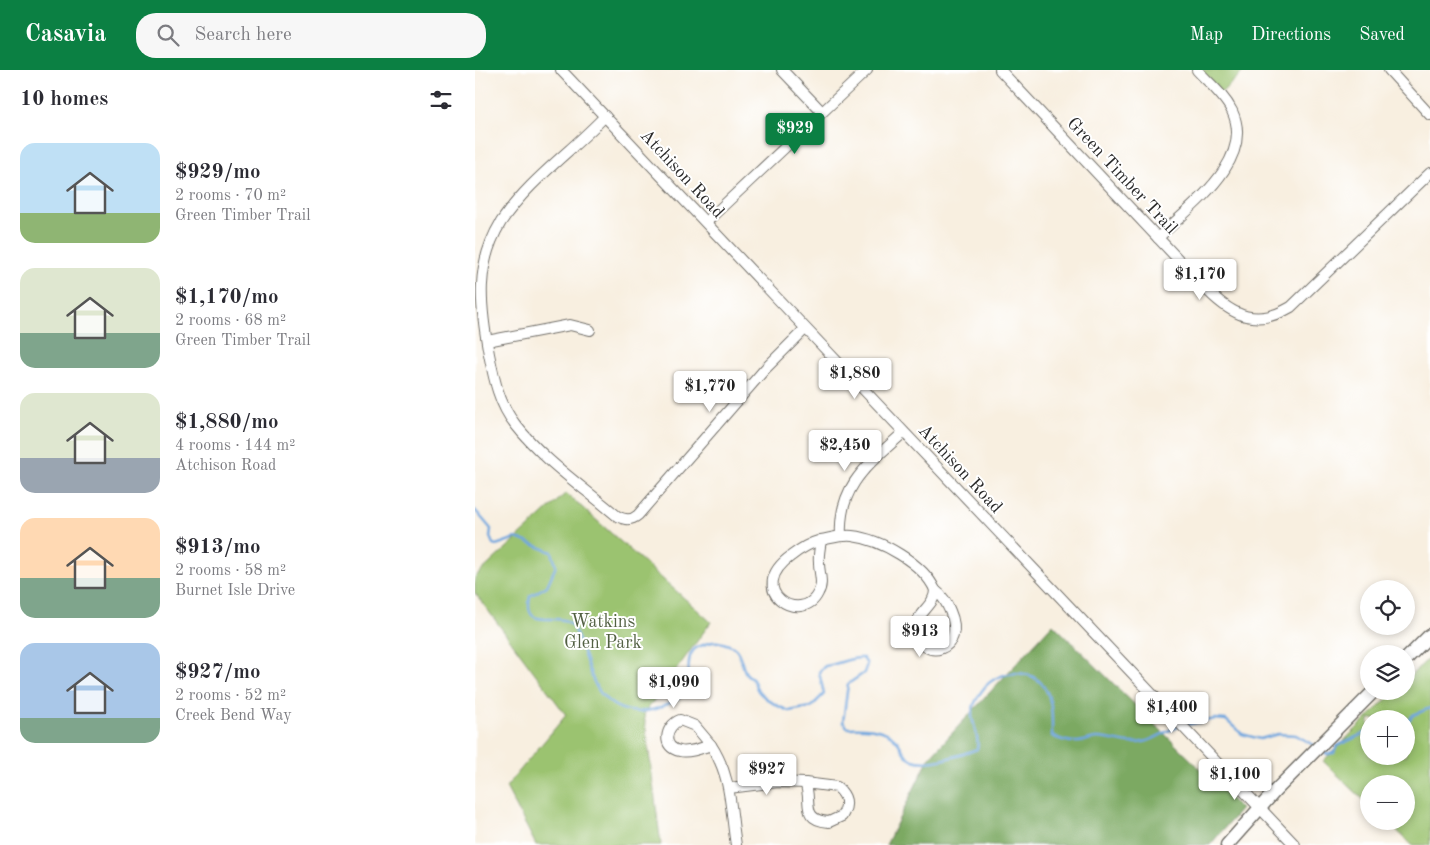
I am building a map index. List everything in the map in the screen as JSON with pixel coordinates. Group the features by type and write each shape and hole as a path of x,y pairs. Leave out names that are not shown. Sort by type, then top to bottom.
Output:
{"street":[{"name":"Atchison Road","path":"561,70 1295,845"},
{"path":"782,70 822,112"},
{"path":"706,222 867,70"},
{"name":"Green Timber Trail","path":"1000,70 1158,238 1230,310 1251,317 1271,316 1297,303 1430,173"},
{"path":"1158,238 1220,176 1236,150 1237,128 1232,112 1224,98 1197,70"},
{"path":"1389,70 1430,115"},
{"path":"605,116 507,213 492,238 486,253 480,284 480,301 487,342 497,390 516,425 551,459 617,516 623,519 633,519 765,369 805,329"},
{"path":"487,342 570,325 590,330"},
{"path":"841,536 843,503 852,483 903,432"},
{"path":"821,540 819,552 821,585 816,598 805,605 797,607 783,603 774,593 772,584 774,572 779,564 797,551 821,540 841,536 854,536 874,542 908,559 922,571 935,590 944,599 956,628 951,642 945,647 935,650 925,646 920,640 916,627 920,616 933,601 935,590"},
{"path":"1415,650 1430,635"},
{"path":"1227,845 1305,760 1365,700"},
{"path":"711,745 725,768 736,845"},
{"path":"729,788 778,782 805,783 837,787 846,797 846,807 842,816 829,822 814,817 808,809 808,788 805,783"}],"green space":[{"path":"1197,70 1245,70 1220,94"},
{"name":"Watkins Glen Park","path":"566,493 711,622 644,714 661,845 536,845 506,787 566,715 475,593 475,577"},
{"path":"1053,624 1241,809 1210,845 886,845 929,758"},
{"path":"1430,657 1430,845 1412,845 1396,830 1415,830 1415,775 1360,775 1360,796 1323,761 1360,725 1360,765 1415,765 1415,710 1375,710 1386,700 1415,700 1415,671"}],"waterway":[{"path":"475,510 491,529 490,537 493,544 496,545 516,538 552,552 556,566 547,586 530,596 529,608 532,615 537,618 560,619 567,621 572,626 596,686 608,701 624,710 651,710 667,705 679,698 687,687 691,653 696,648 716,642 734,648 739,654 745,673 753,680 759,692 770,701 789,711 811,707 824,694 819,672 825,666 863,658 867,664 864,673 848,684 843,722 848,728 867,728 886,732 896,740 907,756 913,760 936,761 977,749 978,743 972,717 974,706 982,690 998,677 1007,674 1026,674 1034,677 1041,683 1050,701 1052,736 1063,740 1077,742 1097,738 1137,743 1147,741 1178,727"},
{"path":"1415,714 1430,708"},
{"path":"1186,725 1215,719 1226,720 1242,734 1260,739 1278,734 1296,735 1315,746"},
{"path":"1322,750 1327,754 1334,753 1337,746 1360,735"}]}
